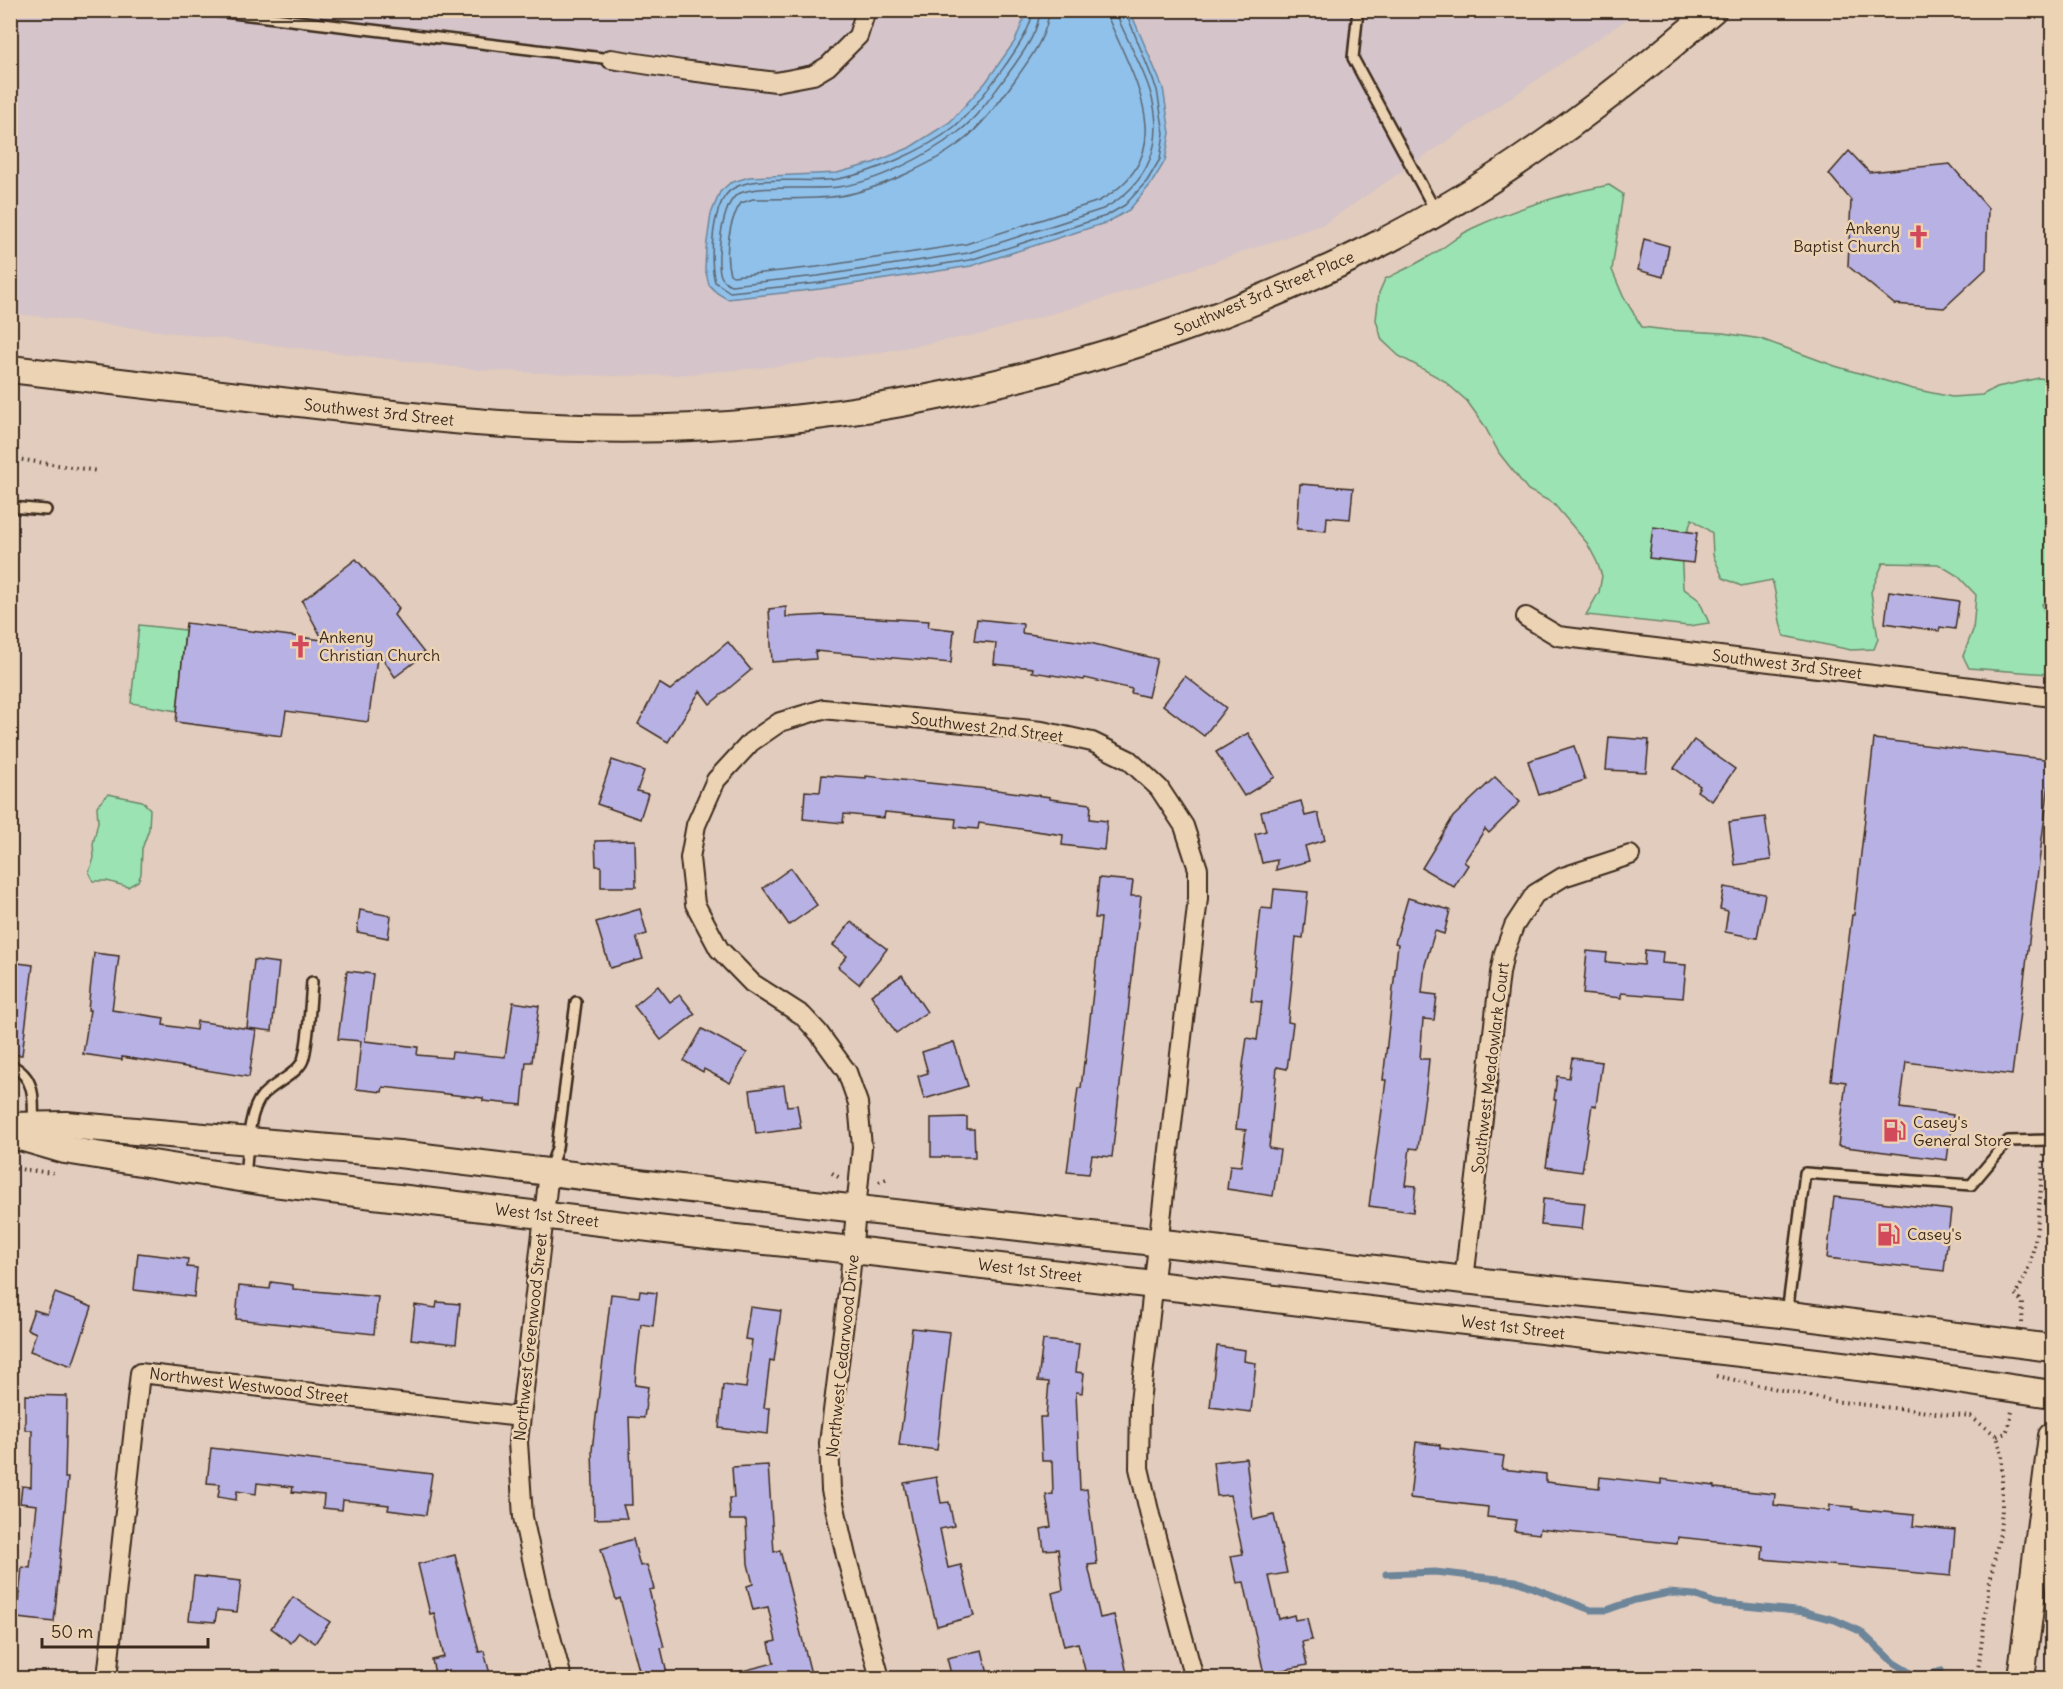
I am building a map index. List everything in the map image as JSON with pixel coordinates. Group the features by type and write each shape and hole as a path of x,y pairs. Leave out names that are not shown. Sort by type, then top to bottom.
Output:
{"main road":[{"name":"Southwest 3rd Street Place","path":"749,423 924,398 1011,379 1190,327 1291,285 1371,248 1518,162 1656,60 1713,10"},
{"name":"Southwest 3rd Street","path":"10,369 402,415 495,423 582,428 668,428 749,423"},
{"path":"18,1129 66,1125 399,1154 1159,1242 1464,1280 1787,1315 2052,1348"},
{"name":"West 1st Street","path":"18,1129 65,1150 245,1178 716,1236 1153,1284 1905,1372 2052,1394"},
{"path":"2021,1678 2052,1436"}],"street":[{"path":"611,59 776,82 813,75 828,66 858,36 866,10"},
{"name":"Southwest 3rd Street","path":"1526,617 1558,636 2052,697"},
{"name":"Southwest 2nd Street","path":"856,1208 862,1148 861,1118 847,1072 818,1032 802,1015 752,983 718,949 695,903 690,858 696,825 717,780 751,742 780,722 823,709 1042,732 1092,742 1130,760 1159,788 1184,826 1198,869 1198,898 1140,1402 1139,1468 1194,1678"},
{"name":"Southwest Meadowlark Court","path":"1464,1280 1500,973 1504,953 1514,926 1535,894 1563,877 1630,855"},
{"name":"Northwest Greenwood Street","path":"549,1172 518,1442 523,1517 541,1600 562,1678"},
{"name":"Northwest Cedarwood Drive","path":"856,1208 853,1250 829,1443 831,1490 846,1556 880,1678"},
{"name":"Northwest Westwood Street","path":"107,1678 140,1373 520,1417"}],"lane":[{"path":"208,10 611,59"},
{"path":"1358,10 1353,58 1436,212"},
{"path":"10,507 46,510"},
{"path":"245,1178 253,1113 260,1098 269,1088 295,1071 303,1060 312,982"},
{"path":"549,1172 557,1148 576,1002"},
{"path":"10,1065 23,1073 34,1095 18,1129"},
{"path":"1787,1315 1805,1173 1971,1185 2008,1141 2049,1140"}],"path":[{"path":"10,459 98,471"},
{"path":"2023,1304 2015,1294 2024,1278 2033,1249 2049,1140 2052,1092"},
{"path":"1707,1374 1833,1401 1971,1417 1997,1436 2002,1455 2002,1509 2000,1533 1987,1598 1977,1678"},
{"path":"1997,1436 2006,1433"}],"shaded area":[{"path":"11,11 1639,11 1324,224 1113,296 985,333 876,353 771,367 676,375 611,376 480,370 11,313"}],"green space":[{"path":"1609,185 1623,194 1612,270 1623,296 1642,327 1723,333 1761,339 1835,366 1913,389 1952,397 1982,395 1997,387 2039,378 2052,380 2052,599 2042,604 2051,639 2052,656 2049,674 1969,668 1963,656 1973,630 1976,595 1958,576 1938,564 1883,563 1871,592 1878,639 1874,649 1851,650 1784,636 1772,580 1741,586 1723,578 1713,555 1712,533 1692,519 1681,549 1683,588 1699,600 1709,623 1689,626 1586,615 1599,592 1602,576 1587,543 1553,503 1528,490 1499,453 1484,425 1467,401 1443,380 1399,356 1382,340 1376,320 1379,293 1385,279 1432,255 1467,231 1540,202"},
{"path":"139,625 185,630 177,711 131,703"},
{"path":"108,794 142,801 150,809 149,829 142,849 141,874 138,881 128,887 107,881 93,881 89,872 94,858 93,844 98,822 97,806"}],"water":[{"path":"1027,11 1130,11 1163,88 1170,133 1165,161 1151,184 1129,210 1108,222 971,266 820,289 727,299 709,285 705,268 711,214 720,192 730,183 749,177 837,173 873,163 909,148 950,122 986,82 1015,41"}],"building":[{"name":"Ankeny Baptist Church","path":"1849,151 1869,172 1950,164 1988,208 1986,269 1944,308 1894,304 1848,266 1851,200 1829,174"},
{"path":"1644,239 1669,246 1663,277 1638,270"},
{"path":"1300,484 1353,488 1350,519 1327,517 1326,531 1297,529"},
{"path":"1653,527 1697,533 1693,563 1649,558"},
{"name":"Ankeny Christian Church","path":"356,559 399,608 394,615 425,654 395,677 378,651 368,722 286,711 282,736 176,722 186,623 323,640 302,601"},
{"path":"1889,591 1959,601 1955,629 1940,627 1939,631 1885,623"},
{"path":"786,607 786,617 826,615 929,621 928,627 954,630 951,663 815,651 816,659 772,662 769,609"},
{"path":"977,619 1023,624 1022,633 1090,643 1157,659 1148,697 1131,693 1132,689 1085,678 1084,680 1032,672 1033,668 994,664 996,643 974,641"},
{"path":"728,642 751,670 710,704 700,691 668,742 638,724 659,683 670,690"},
{"path":"1185,676 1226,708 1204,736 1163,705"},
{"path":"1248,733 1275,777 1244,796 1216,752"},
{"path":"1609,737 1649,740 1646,772 1606,770"},
{"path":"1874,739 2052,760 2012,1075 1906,1062 1900,1108 1953,1115 1947,1160 1838,1146 1846,1082 1831,1080 1852,915 1854,915"},
{"path":"1694,740 1735,769 1712,801 1697,791 1700,786 1674,768"},
{"path":"1574,746 1585,780 1539,795 1528,761"},
{"path":"612,760 644,771 637,791 648,794 640,819 597,804"},
{"path":"822,775 866,778 866,776 997,790 1091,804 1090,819 1107,821 1104,850 1062,845 1063,835 979,823 978,829 955,827 956,819 927,816 885,812 884,818 844,814 843,823 803,819 805,791 820,792"},
{"path":"1495,777 1520,802 1489,833 1485,829 1464,862 1468,865 1454,887 1422,868 1453,817"},
{"path":"1301,801 1305,816 1318,813 1325,840 1305,846 1309,861 1276,870 1277,860 1262,863 1255,834 1266,831 1261,812"},
{"path":"1765,817 1771,860 1735,865 1729,822"},
{"path":"635,840 636,887 601,887 601,866 596,866 595,841"},
{"path":"791,868 817,905 789,925 763,888"},
{"path":"1099,878 1133,881 1131,896 1141,896 1112,1157 1092,1155 1089,1174 1067,1172 1078,1088 1081,1088 1085,1063 1092,1001 1101,918 1095,918"},
{"path":"1724,887 1765,894 1757,938 1725,932 1728,911 1720,909"},
{"path":"1274,889 1308,892 1303,938 1296,937 1288,1022 1293,1023 1287,1069 1277,1067 1269,1148 1280,1150 1273,1196 1227,1189 1230,1165 1241,1166 1246,1130 1236,1129 1243,1065 1247,1038 1257,1040 1262,1002 1251,1001 1261,908 1272,909"},
{"path":"1408,898 1450,910 1444,934 1435,931 1425,965 1422,993 1437,995 1434,1020 1423,1019 1420,1059 1429,1059 1427,1080 1418,1149 1410,1148 1405,1185 1416,1186 1413,1212 1369,1206 1386,1080 1383,1080 1398,944 1395,943"},
{"path":"640,909 647,934 636,937 643,959 610,968 596,922"},
{"path":"360,910 391,916 388,938 357,932"},
{"path":"851,922 887,949 859,984 838,967 847,956 833,945"},
{"path":"1645,950 1663,952 1662,963 1686,965 1683,998 1621,993 1621,998 1583,994 1587,951 1607,953 1606,962 1644,965"},
{"path":"94,953 119,956 112,1010 164,1018 163,1025 196,1030 197,1021 256,1030 249,1077 122,1057 122,1060 83,1054 90,1010 88,1010"},
{"path":"254,960 279,963 272,1031 247,1028"},
{"path":"10,962 33,965 22,1055 10,1055"},
{"path":"347,971 373,974 365,1041 418,1047 417,1055 451,1058 452,1052 505,1057 513,1002 539,1006 532,1062 526,1062 522,1105 483,1101 483,1098 383,1087 382,1092 356,1089 361,1041 338,1039"},
{"path":"902,975 927,1012 896,1033 871,995"},
{"path":"658,986 670,1002 680,995 695,1014 661,1040 634,1006"},
{"path":"702,1029 747,1053 730,1083 684,1061"},
{"path":"954,1042 968,1086 924,1099 918,1076 928,1073 922,1052"},
{"path":"1572,1058 1602,1062 1596,1106 1592,1105 1582,1172 1546,1167 1556,1100 1554,1100 1557,1076 1569,1078"},
{"path":"784,1085 787,1106 797,1105 801,1128 756,1134 750,1090"},
{"path":"967,1117 967,1129 974,1129 975,1157 931,1157 931,1118"},
{"name":"Casey's","path":"1834,1197 1951,1210 1944,1271 1827,1258"},
{"path":"1543,1199 1585,1203 1582,1229 1541,1225"},
{"path":"138,1253 188,1259 187,1267 197,1268 194,1297 134,1290"},
{"path":"271,1282 293,1285 293,1289 378,1297 374,1334 236,1319 239,1286 270,1289"},
{"path":"640,1291 657,1293 653,1326 641,1324 636,1368 635,1385 648,1387 644,1418 629,1417 632,1505 623,1505 627,1518 594,1519 592,1450 611,1294 639,1297"},
{"path":"55,1293 92,1307 72,1366 30,1351 36,1333 27,1329 34,1310 47,1314"},
{"path":"437,1302 460,1304 456,1344 411,1339 415,1305 436,1308"},
{"path":"750,1307 781,1311 774,1361 770,1360 764,1408 770,1408 768,1434 719,1428 723,1385 746,1388 752,1340 745,1339"},
{"path":"912,1328 950,1332 937,1450 899,1445 909,1372 907,1372"},
{"path":"1043,1340 1079,1344 1076,1372 1084,1373 1082,1393 1076,1392 1080,1490 1087,1489 1097,1564 1088,1565 1100,1618 1114,1615 1128,1678 1087,1678 1078,1643 1064,1646 1052,1593 1063,1590 1058,1549 1044,1550 1041,1529 1051,1527 1046,1495 1053,1494 1052,1461 1042,1461 1040,1417 1046,1417 1049,1382 1038,1381"},
{"path":"1217,1346 1245,1350 1244,1361 1256,1363 1251,1412 1210,1407"},
{"path":"25,1395 67,1396 65,1478 68,1478 54,1622 17,1618 22,1567 30,1568 37,1505 20,1503 22,1486 31,1487 32,1430 25,1430"},
{"path":"1416,1442 1440,1445 1440,1448 1504,1456 1502,1469 1546,1474 1546,1482 1599,1488 1600,1477 1661,1484 1661,1479 1715,1486 1715,1488 1775,1494 1774,1505 1829,1511 1830,1505 1914,1515 1913,1526 1955,1530 1951,1576 1762,1559 1763,1546 1678,1537 1677,1544 1540,1529 1539,1534 1514,1531 1516,1520 1487,1517 1488,1507 1410,1498"},
{"path":"211,1448 432,1474 426,1515 388,1510 389,1505 343,1500 342,1510 323,1508 324,1495 292,1492 293,1487 257,1483 256,1494 237,1491 236,1500 218,1497 220,1484 207,1483"},
{"path":"1246,1458 1253,1520 1274,1515 1287,1573 1269,1576 1279,1619 1294,1615 1295,1620 1307,1618 1312,1640 1302,1642 1307,1665 1264,1674 1244,1582 1237,1583 1231,1556 1243,1554 1230,1495 1217,1496 1213,1462"},
{"path":"768,1465 774,1552 780,1550 812,1678 739,1678 738,1672 774,1663 769,1643 776,1641 768,1607 753,1610 747,1586 753,1584 748,1564 746,1520 730,1520 729,1498 734,1498 732,1467"},
{"path":"936,1477 941,1503 949,1502 954,1526 940,1529 948,1568 961,1565 974,1616 937,1626 916,1545 904,1483"},
{"path":"633,1539 640,1566 647,1565 654,1589 649,1590 664,1647 661,1648 668,1678 641,1678 620,1598 616,1600 601,1549"},
{"path":"455,1555 479,1652 484,1651 491,1678 436,1678 432,1660 444,1657 434,1613 430,1614 418,1564"},
{"path":"194,1576 241,1581 237,1612 217,1610 215,1622 189,1620"},
{"path":"293,1597 330,1622 315,1643 299,1632 291,1643 271,1628"},
{"path":"982,1650 989,1678 952,1678 947,1658"}],"waterway":[{"path":"1386,1574 1435,1572 1516,1581 1591,1610 1607,1610 1635,1600 1669,1593 1694,1595 1715,1603 1805,1612 1835,1620 1860,1631 1894,1663 1919,1678"},
{"path":"1920,1678 1941,1670"}],"place":[{"name":"Ankeny Baptist Church","path":"1918,237"},
{"name":"Ankeny Christian Church","path":"301,646"},
{"name":"Casey's General Store","path":"1895,1131"},
{"name":"Casey's","path":"1889,1234"}]}
